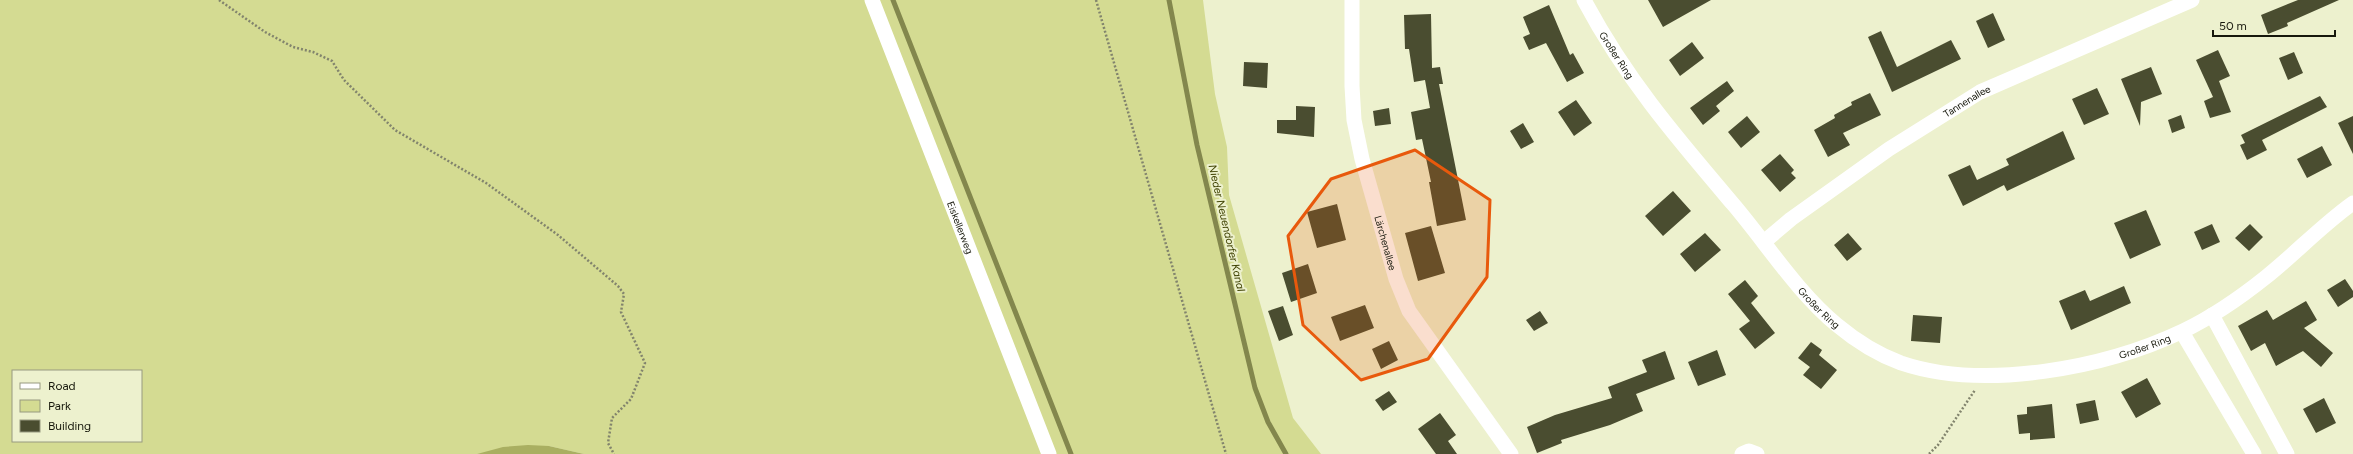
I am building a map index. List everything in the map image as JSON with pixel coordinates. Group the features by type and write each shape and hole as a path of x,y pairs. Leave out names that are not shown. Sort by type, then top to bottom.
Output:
{"street":[{"name":"Eiskellerweg","path":"872,0 1049,454"},
{"name":"Lärchenallee","path":"1352,0 1352,86 1354,120 1362,159 1396,279 1409,311 1511,454"},
{"name":"Tannenallee","path":"1765,241 1791,219 1889,149 1980,92 2192,0"},
{"name":"Großer Ring","path":"1586,1 1616,58 1657,115 1765,241 1804,294 1838,326 1875,351 1901,362 1938,372 1984,376 2020,374 2104,360 2182,332 2212,315 2266,277 2334,216 2353,203"},
{"path":"2212,315 2287,454"},
{"name":"Großer Ring","path":"2182,332 2254,454"},
{"path":"1742,454 1749,451 1756,454"}],"path":[{"path":"219,0 265,32 286,43 313,52 332,61 344,80 395,130 486,183 558,235 618,286 624,294 621,312 645,363 631,399 612,418 608,443 614,454"},
{"path":"1096,0 1226,454"},
{"path":"1929,454 1938,445 1984,376"}],"highlighted area":[{"path":"1415,150 1490,200 1487,277 1428,359 1361,380 1303,325 1288,236 1331,179"}],"green space":[{"path":"0,0 1203,0 1215,94 1227,147 1229,195 1293,418 1321,454 584,454 549,446 477,454 0,454"},
{"path":"528,445 549,446 584,454 477,454 503,447"}],"building":[{"path":"1648,0 1711,0 1663,27"},
{"path":"2298,0 2339,0 2287,23 2288,26 2268,34 2261,15"},
{"path":"1549,5 1570,55 1573,53 1584,73 1567,82 1546,43 1529,50 1523,37 1530,34 1523,17"},
{"path":"1993,13 2005,40 1988,48 1976,21"},
{"path":"1431,14 1432,68 1440,67 1443,84 1439,84 1466,220 1437,226 1429,182 1431,182 1422,139 1416,140 1411,112 1430,108 1425,80 1414,82 1409,49 1405,49 1404,15"},
{"path":"1881,31 1897,67 1951,40 1961,59 1892,92 1868,37"},
{"path":"1692,42 1704,58 1680,76 1669,60"},
{"path":"2218,50 2230,76 2219,81 2231,112 2210,118 2204,101 2213,97 2196,60"},
{"path":"2294,52 2303,73 2288,80 2279,58"},
{"path":"1244,62 1268,63 1267,88 1243,86"},
{"path":"2151,67 2162,94 2141,102 2140,126 2121,79"},
{"path":"1727,81 1734,91 1716,106 1720,111 1703,125 1690,108"},
{"path":"2097,88 2109,114 2084,125 2072,99"},
{"path":"1870,93 1881,115 1843,133 1850,145 1828,157 1814,130 1835,118 1834,115 1852,105 1851,102"},
{"path":"2320,96 2327,107 2262,140 2267,150 2247,160 2240,145 2245,143 2241,135"},
{"path":"1576,100 1592,123 1574,136 1558,112"},
{"path":"1296,106 1315,107 1314,137 1277,133 1277,120 1296,120"},
{"path":"1389,108 1391,124 1375,126 1373,111"},
{"path":"2181,115 2185,128 2172,133 2168,120"},
{"path":"1747,116 1760,132 1741,148 1728,132"},
{"path":"2353,116 2353,154 2338,123"},
{"path":"1523,123 1534,142 1521,149 1510,131"},
{"path":"2063,131 2075,159 2007,191 2004,185 1963,206 1948,175 1970,165 1977,180 2009,165 2006,159"},
{"path":"2322,146 2332,165 2307,178 2297,159"},
{"path":"1780,154 1794,170 1791,173 1796,178 1780,192 1761,170"},
{"path":"1673,191 1691,211 1663,236 1645,216"},
{"path":"1337,204 1346,240 1317,248 1307,212"},
{"path":"2146,210 2161,245 2130,259 2114,223"},
{"path":"2212,224 2220,242 2202,250 2194,232"},
{"path":"2250,224 2263,237 2249,251 2235,238"},
{"path":"1431,226 1445,273 1418,281 1405,233"},
{"path":"1705,233 1721,250 1695,272 1680,254"},
{"path":"1848,233 1862,249 1847,261 1834,245"},
{"path":"1308,264 1317,293 1291,302 1282,273"},
{"path":"2345,279 2353,291 2353,297 2338,307 2327,290"},
{"path":"1745,280 1758,296 1751,303 1775,333 1755,349 1739,329 1750,321 1728,294"},
{"path":"2124,286 2131,303 2071,330 2059,301 2085,290 2090,301"},
{"path":"2306,301 2317,320 2304,328 2333,353 2321,367 2303,351 2276,366 2265,343 2251,351 2238,326 2267,310 2273,320"},
{"path":"1365,305 1374,328 1340,341 1331,317"},
{"path":"1283,306 1293,335 1279,341 1268,311"},
{"path":"1540,311 1548,323 1534,331 1526,320"},
{"path":"1913,315 1942,317 1940,343 1911,341"},
{"path":"1389,341 1398,360 1381,369 1372,349"},
{"path":"1811,342 1822,350 1819,355 1837,370 1821,389 1803,375 1810,367 1798,358"},
{"path":"1717,350 1726,375 1698,386 1688,362"},
{"path":"1665,351 1675,379 1636,394 1643,411 1610,425 1561,440 1562,443 1537,453 1527,427 1555,415 1612,398 1608,387 1647,372 1642,360"},
{"path":"2147,378 2161,404 2136,418 2121,392"},
{"path":"1389,391 1397,402 1383,411 1375,400"},
{"path":"2324,398 2336,423 2316,433 2303,409"},
{"path":"2095,400 2099,420 2080,424 2076,404"},
{"path":"2052,404 2055,438 2030,440 2030,433 2019,434 2017,415 2027,414 2027,407"},
{"path":"1440,413 1456,435 1448,441 1457,454 1436,454 1418,429"}],"waterway":[{"path":"893,0 1071,454"},
{"name":"Nieder Neuendorfer Kanal","path":"1169,0 1197,145 1255,388 1268,422 1286,454"}]}
